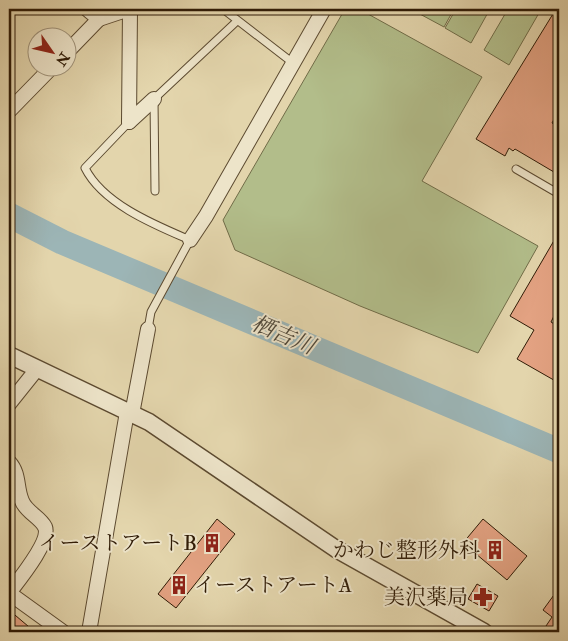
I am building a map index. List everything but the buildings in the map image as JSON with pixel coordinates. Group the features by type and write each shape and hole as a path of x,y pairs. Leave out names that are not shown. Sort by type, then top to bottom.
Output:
{"street":[{"path":"87,9 99,20"},
{"path":"78,41 99,20 129,9 129,122"},
{"path":"186,246 206,216 321,10"},
{"path":"9,110 41,78"},
{"path":"129,122 154,99"},
{"path":"89,632 130,413 148,329"},
{"path":"9,355 148,422 336,549 484,632"},
{"path":"9,404 37,369"},
{"path":"9,462 18,476 21,500 25,507 44,526 46,534 40,548 9,593 63,632"}],"lane":[{"path":"223,9 292,63"},
{"path":"155,191 154,99 237,21"},
{"path":"129,122 85,168 90,177 131,211 186,246 152,312 148,329"},
{"path":"516,168 559,194"}],"green space":[{"path":"345,9 359,9 482,77 422,181 538,246 478,353 360,306 235,250 223,220"},
{"path":"420,9 454,9 444,27 418,13"},
{"path":"456,9 490,9 471,43 445,28"},
{"path":"508,9 531,9 539,13 509,65 484,50"}],"waterway":[{"name":"栖吉川","path":"9,215 62,242 559,451"}],"place":[{"name":"イーストアートB","path":"212,543"},
{"name":"かわじ整形外科","path":"495,550"},
{"name":"イーストアートA","path":"179,585"},
{"name":"美沢薬局","path":"483,597"}]}
